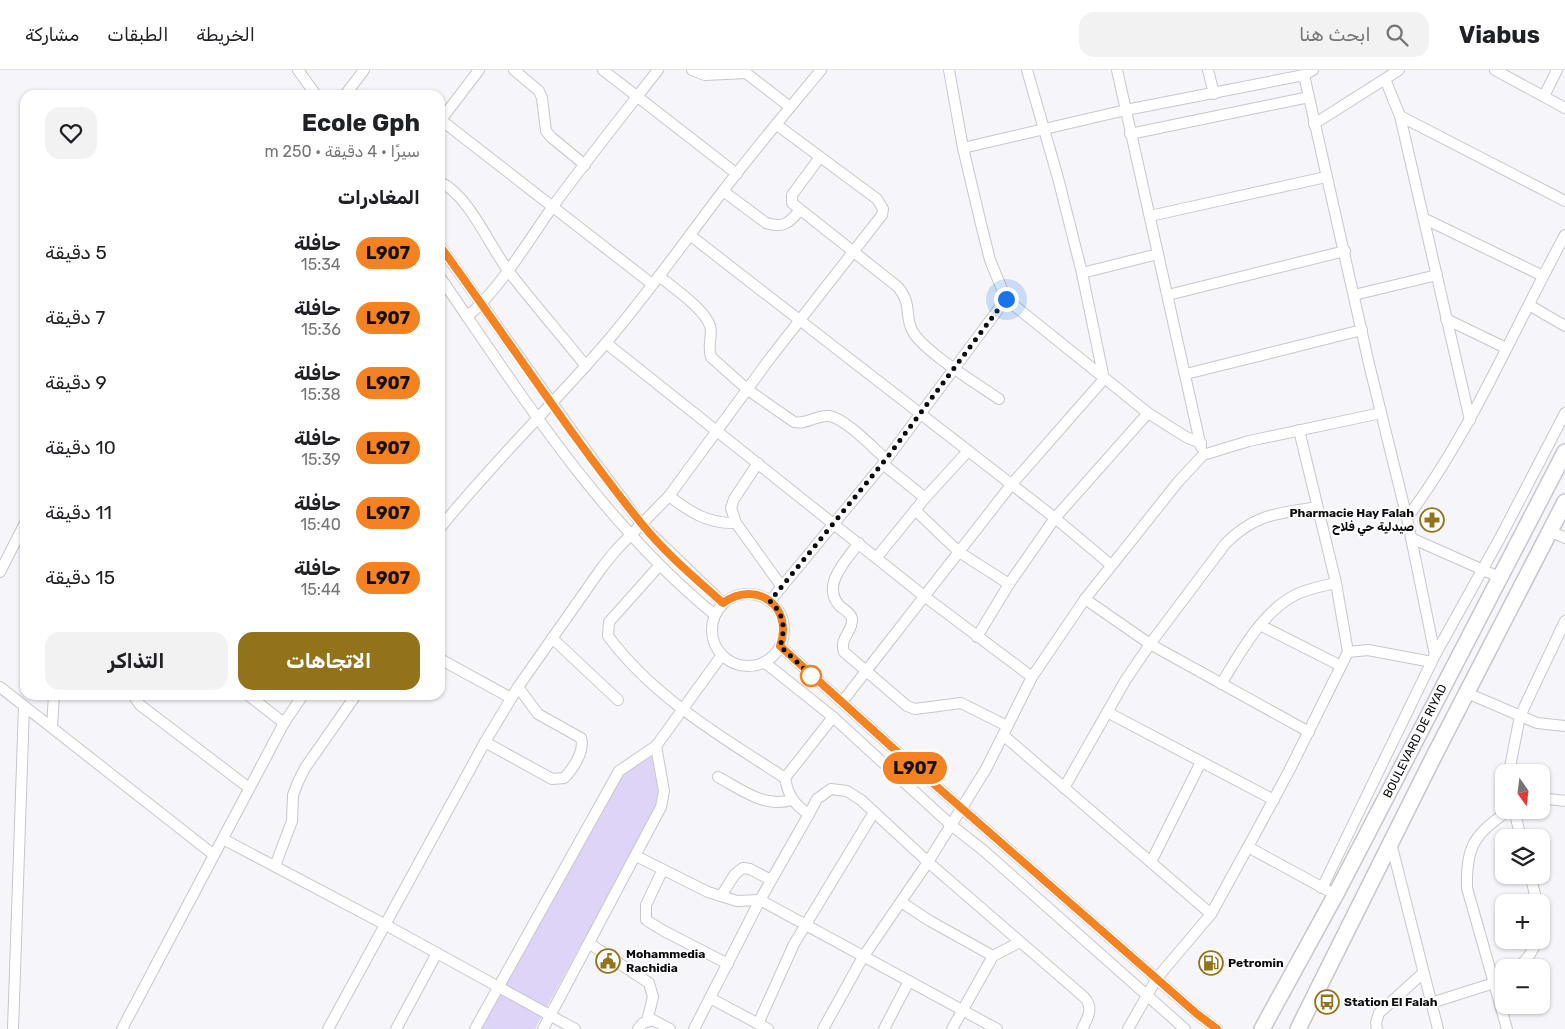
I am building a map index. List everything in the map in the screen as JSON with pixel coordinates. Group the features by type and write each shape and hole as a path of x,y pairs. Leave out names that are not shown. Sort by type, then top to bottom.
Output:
{"main road":[{"name":"BOULEVARD DE RIYAD","path":"1262,1029 1329,891 1565,452"},
{"name":"BOULEVARD DE RIYAD","path":"1298,1029 1565,502"}],"street":[{"path":"298,70 314,90"},
{"path":"349,90 364,70"},
{"path":"445,114 479,70"},
{"path":"514,70 539,91 542,98 546,131 585,165"},
{"path":"603,70 737,174"},
{"path":"468,317 482,304 508,271 552,207 658,70"},
{"path":"692,70 705,75 746,73 790,107"},
{"path":"445,522 491,467 538,416 553,403 606,343 691,236 723,191 821,70"},
{"path":"949,70 963,148 990,260 1006,299 1148,413 1186,437 1201,444"},
{"path":"1027,70 1082,273 1104,379"},
{"path":"1117,70 1203,455"},
{"path":"1208,70 1214,94"},
{"path":"1314,124 1399,70"},
{"path":"1495,70 1565,108"},
{"path":"1544,96 1557,70"},
{"path":"963,148 1044,128 1126,110 1214,94 1309,72 1309,97 1314,124 1407,518 1434,658"},
{"path":"1385,79 1400,116 1470,420"},
{"path":"1130,134 1309,97"},
{"path":"1400,116 1565,201"},
{"path":"445,125 552,207 706,317 711,327 709,344 711,357 748,390 794,422 802,423 823,416 836,419 925,498"},
{"path":"328,1029 485,742 518,687 603,566 669,496 801,319 882,215 883,209 876,199 777,125"},
{"path":"820,157 792,195 792,203 799,211 898,287 907,300 911,329 915,336 935,354 999,399"},
{"path":"1150,216 1326,177"},
{"path":"445,184 459,198 487,236 508,271 586,366"},
{"path":"723,191 766,223 775,226 787,224 799,211"},
{"path":"1425,219 1543,276"},
{"path":"1407,518 1438,475 1470,420 1565,235"},
{"path":"691,236 801,319 1055,518 1111,565"},
{"path":"1168,294 1345,251"},
{"path":"445,253 642,525 723,603"},
{"path":"1082,273 1158,254"},
{"path":"1354,295 1437,276"},
{"path":"445,284 591,489 630,536 659,566 714,615"},
{"path":"770,601 834,525 921,414 1006,299"},
{"path":"1528,305 1565,326"},
{"path":"1446,319 1506,348"},
{"path":"1186,374 1362,330"},
{"path":"606,343 716,433 758,463 977,637 1032,677"},
{"path":"842,702 1011,485 1104,379"},
{"path":"977,637 1009,584 1055,518 1148,413"},
{"path":"823,1029 863,957 902,902 951,826 1005,730 1032,677 1084,599 1178,482 1203,455 1299,430 1381,413"},
{"path":"1248,847 1329,891 1434,658 1483,570 1565,413"},
{"path":"1128,1029 1157,978 1211,914 1274,800 1348,652 1336,583 1299,430"},
{"path":"877,557 925,498 968,451"},
{"path":"758,463 734,499 731,508 736,523 782,587"},
{"path":"669,496 686,510 705,519 724,524 736,523"},
{"path":"1064,788 1107,712 1150,644 1226,543 1240,530 1270,515 1317,507"},
{"path":"915,510 959,552 1009,584"},
{"path":"1550,531 1565,538"},
{"path":"0,572 20,534"},
{"path":"1411,538 1499,577"},
{"path":"859,543 838,574 833,591 838,604 852,619 852,624 842,642 844,652 867,670 898,699 915,709 962,703 1005,730 1064,788 1211,914"},
{"path":"659,566 613,617 607,628 608,636 632,664 683,712 785,778 792,800 796,806 808,814"},
{"path":"1221,684 1260,625 1281,605 1295,595 1336,583"},
{"path":"741,594 756,595 770,601 777,608 784,627 780,646 764,662 742,666 722,655 712,636 712,626 714,615 723,603 741,594"},
{"path":"1084,599 1150,644 1308,732"},
{"path":"1511,764 1520,716 1565,621"},
{"path":"1260,625 1341,666"},
{"path":"552,638 618,700"},
{"path":"780,646 961,809 1217,1029"},
{"path":"1348,652 1368,650 1434,658"},
{"path":"475,1029 619,771 656,746 683,712 722,655"},
{"path":"445,662 511,698"},
{"path":"764,662 832,718 951,826 983,850 1185,1029"},
{"path":"0,687 214,855"},
{"path":"485,742 552,779 564,778 577,759 582,747 582,738 538,714 518,687"},
{"path":"1467,693 1537,723 1565,726"},
{"path":"52,728 54,700"},
{"path":"136,700 140,705 249,788"},
{"path":"254,700 284,723"},
{"path":"122,1029 224,839 249,788 284,723 299,700"},
{"path":"275,866 292,821 294,795 298,782 310,760 352,700"},
{"path":"13,1029 24,706"},
{"path":"1107,712 1274,800"},
{"path":"785,778 832,718"},
{"path":"543,1029 590,944 664,798 656,746"},
{"path":"1151,862 1201,762"},
{"path":"718,777 761,800 780,803 792,800"},
{"path":"694,1029 760,900 808,814 817,799 824,793 837,788 851,793 874,812 928,862 1087,1000 1089,1012 1082,1029"},
{"path":"1550,799 1565,801"},
{"path":"710,998 763,1027 767,1009 786,960 874,812"},
{"path":"1497,819 1477,835 1472,846 1466,872 1467,888 1507,1029"},
{"path":"224,839 575,1029"},
{"path":"1391,843 1438,1029"},
{"path":"636,856 662,870 721,896 736,901 760,900 998,1029"},
{"path":"721,896 735,874 743,868 750,869 771,880"},
{"path":"662,870 646,905 646,920 664,932 728,964"},
{"path":"902,902 930,922 993,956"},
{"path":"952,1029 993,956 1020,942"},
{"path":"590,944 649,983 653,997 648,1021 638,1029"},
{"path":"396,1029 437,953"},
{"path":"1377,1029 1376,1023 1379,1013 1423,973"},
{"path":"884,1029 909,981"},
{"path":"1431,1003 1494,983"},
{"path":"648,1021 658,1022 670,1029"}],"shaded area":[{"path":"652,746 661,799 535,1029 478,1029 620,763"}],"bus line":[{"name":"L907","path":"445,253 582,446 642,525 723,603 741,594 761,596 770,601 782,617 784,627 780,646 806,671 961,809 1082,912 1197,1014 1217,1029"}],"place":[{"name":"Pharmacie Hay Falah صيدلية حي فلاح","path":"1432,520"},
{"name":"Mohammedia Rachidia","path":"608,961"},
{"name":"Petromin","path":"1211,963"},
{"name":"Station El Falah","path":"1327,1002"}],"route":[{"path":"811,676 814,678 780,646 784,627 782,617 770,601 886,459 1006,299"}]}
